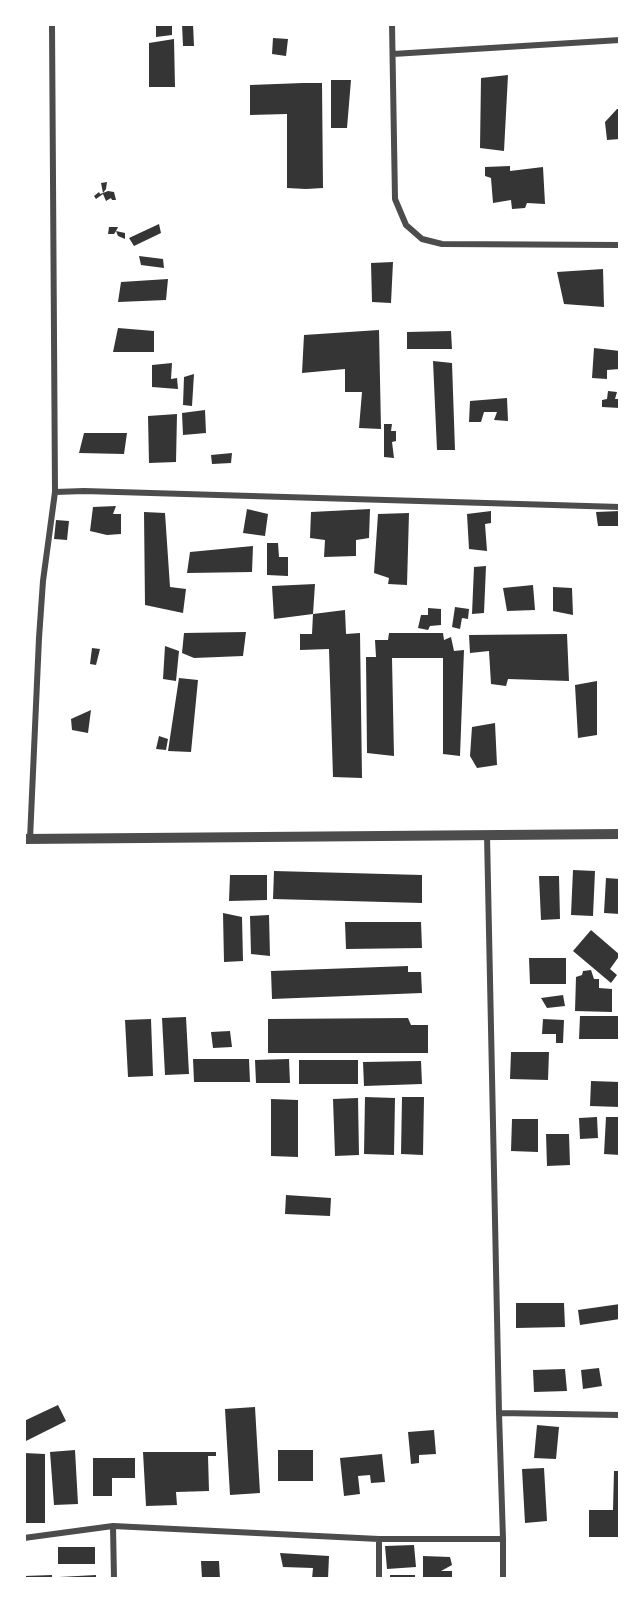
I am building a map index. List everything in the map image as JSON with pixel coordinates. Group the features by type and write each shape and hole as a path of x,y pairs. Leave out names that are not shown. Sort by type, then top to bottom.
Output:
{"street":[{"path":"52,24 55,492 42,592 27,839 620,834"},
{"path":"392,24 395,199 406,225 422,238 442,244 620,245"},
{"path":"393,54 620,40"},
{"path":"55,492 84,490 620,507"},
{"path":"487,835 503,1579"},
{"path":"498,1413 620,1414"},
{"path":"24,1538 113,1526 379,1539 503,1539"},
{"path":"113,1526 114,1579"},
{"path":"378,1579 379,1539"}],"building":[{"path":"156,24 172,24 172,35 156,37"},
{"path":"182,24 193,24 194,46 183,46"},
{"path":"273,38 288,39 286,56 272,54"},
{"path":"174,39 175,87 149,87 149,43"},
{"path":"508,75 504,151 480,148 481,78"},
{"path":"331,80 351,80 347,128 331,128"},
{"path":"322,83 323,188 287,188 287,114 250,115 250,85"},
{"path":"617,109 620,109 620,139 607,140 605,122"},
{"path":"510,166 510,171 543,167 545,204 527,203 525,208 512,209 511,200 493,203 491,178 485,176 485,167"},
{"path":"107,182 106,189 103,193 101,183"},
{"path":"108,191 114,192 116,200 111,198 106,201 103,194 96,199 94,196 99,192 100,194"},
{"path":"159,224 161,233 134,246 129,238"},
{"path":"109,227 118,227 114,234 108,234"},
{"path":"116,231 125,233 125,239 118,236"},
{"path":"139,256 163,259 164,268 141,265"},
{"path":"393,262 391,303 372,302 371,263"},
{"path":"603,269 604,307 564,304 557,272"},
{"path":"168,279 166,300 118,302 121,282"},
{"path":"118,328 154,331 154,352 113,352"},
{"path":"379,330 381,429 359,428 362,392 345,392 345,369 302,373 304,335"},
{"path":"451,331 452,349 407,349 407,332"},
{"path":"594,348 620,351 620,369 607,370 607,379 592,378"},
{"path":"433,361 452,363 455,450 437,450"},
{"path":"172,363 171,379 177,378 178,389 152,387 152,365"},
{"path":"194,374 192,406 183,405 184,377"},
{"path":"608,391 617,392 615,399 620,399 620,408 602,407 602,400 607,399"},
{"path":"507,398 508,421 494,420 497,412 484,412 481,422 469,422 470,401"},
{"path":"205,410 206,433 183,435 182,413"},
{"path":"177,414 176,462 149,463 148,416"},
{"path":"384,424 392,424 391,431 396,431 396,441 392,442 394,458 384,457"},
{"path":"84,433 127,433 124,454 79,453"},
{"path":"232,453 231,463 212,464 211,455"},
{"path":"116,506 113,514 121,514 121,534 107,535 90,531 93,507"},
{"path":"247,509 268,514 265,536 243,533"},
{"path":"370,509 369,538 356,540 356,556 324,557 325,540 310,538 311,512"},
{"path":"491,511 491,523 485,524 487,551 469,549 467,514"},
{"path":"620,511 620,526 598,526 596,512"},
{"path":"144,512 165,513 170,587 186,589 183,613 145,605"},
{"path":"409,513 407,585 388,584 389,578 374,573 378,514"},
{"path":"56,520 69,521 67,540 54,539"},
{"path":"267,543 278,543 279,557 288,557 288,576 267,575"},
{"path":"253,546 252,572 187,573 190,552"},
{"path":"486,566 484,613 472,614 474,567"},
{"path":"315,584 313,614 274,619 272,586"},
{"path":"533,585 535,610 507,611 503,588"},
{"path":"553,587 572,588 573,615 553,611"},
{"path":"455,607 469,609 468,619 462,618 460,629 452,627"},
{"path":"428,608 441,609 441,625 430,626 428,630 418,628 421,615 428,615"},
{"path":"345,610 346,634 360,633 362,778 333,777 329,649 300,650 300,634 312,634 313,614"},
{"path":"246,632 243,656 194,658 182,653 184,633"},
{"path":"389,633 443,633 444,640 451,637 454,651 464,650 460,756 443,754 443,658 392,658 394,756 367,753 366,657 376,657 375,640 388,640"},
{"path":"567,634 569,681 508,679 506,686 491,684 489,651 470,653 469,635"},
{"path":"165,646 179,651 176,681 163,679"},
{"path":"92,648 100,649 96,665 90,664"},
{"path":"179,678 198,680 191,752 168,751"},
{"path":"597,681 597,735 578,738 575,685"},
{"path":"91,710 88,733 72,730 71,719"},
{"path":"495,723 497,765 477,768 470,756 472,727"},
{"path":"159,736 168,739 166,750 156,749"},
{"path":"573,870 595,871 593,916 571,915"},
{"path":"274,871 422,875 422,903 273,899"},
{"path":"230,875 267,875 267,900 229,901"},
{"path":"539,876 559,876 560,919 541,920"},
{"path":"606,878 620,879 620,914 604,913"},
{"path":"223,913 242,917 243,961 224,962"},
{"path":"269,915 270,956 251,954 250,916"},
{"path":"345,922 421,922 422,948 346,949"},
{"path":"591,930 620,955 610,969 617,975 611,983 573,951"},
{"path":"529,958 566,958 566,984 530,984"},
{"path":"408,966 408,972 421,972 422,993 272,999 271,971"},
{"path":"591,970 594,979 599,979 599,988 612,989 612,1012 575,1011 576,977 582,975 583,971"},
{"path":"563,995 565,1006 547,1008 541,998"},
{"path":"580,1016 620,1016 620,1039 579,1039"},
{"path":"186,1017 189,1074 165,1075 162,1018"},
{"path":"408,1018 411,1025 428,1025 428,1053 268,1053 268,1019"},
{"path":"151,1019 153,1076 128,1077 125,1020"},
{"path":"543,1019 564,1020 563,1043 556,1043 556,1034 542,1034"},
{"path":"230,1031 232,1047 213,1048 211,1032"},
{"path":"511,1052 549,1052 548,1080 510,1079"},
{"path":"193,1059 249,1059 250,1082 194,1082"},
{"path":"289,1059 290,1083 256,1083 255,1060"},
{"path":"299,1060 358,1060 358,1084 299,1084"},
{"path":"421,1061 422,1084 364,1086 363,1062"},
{"path":"591,1081 620,1082 620,1107 590,1106"},
{"path":"365,1097 395,1098 394,1155 364,1154"},
{"path":"402,1097 424,1097 423,1155 401,1154"},
{"path":"358,1098 359,1155 335,1156 333,1099"},
{"path":"271,1099 298,1100 298,1157 271,1156"},
{"path":"597,1117 598,1138 580,1139 579,1118"},
{"path":"606,1117 620,1117 620,1155 604,1154"},
{"path":"512,1119 538,1119 538,1152 511,1151"},
{"path":"546,1134 569,1134 570,1165 547,1166"},
{"path":"286,1195 331,1198 330,1216 285,1214"},
{"path":"516,1303 564,1303 565,1327 516,1328"},
{"path":"620,1304 620,1319 580,1325 578,1310"},
{"path":"599,1368 602,1386 583,1389 581,1370"},
{"path":"565,1369 567,1391 534,1392 533,1370"},
{"path":"58,1405 66,1421 24,1442 24,1421"},
{"path":"255,1407 260,1493 230,1495 225,1409"},
{"path":"537,1425 559,1427 556,1459 534,1458"},
{"path":"434,1430 436,1454 419,1455 419,1463 411,1464 408,1432"},
{"path":"75,1450 78,1504 54,1505 50,1452"},
{"path":"278,1450 313,1450 313,1481 278,1481"},
{"path":"143,1452 216,1452 216,1456 208,1456 209,1491 176,1492 177,1505 146,1506"},
{"path":"24,1453 45,1454 45,1523 24,1523"},
{"path":"382,1454 385,1482 371,1483 370,1475 358,1476 360,1494 344,1496 340,1458"},
{"path":"93,1458 135,1458 135,1478 112,1478 112,1496 93,1496"},
{"path":"544,1468 547,1521 525,1523 522,1469"},
{"path":"614,1471 620,1471 620,1537 589,1537 589,1510 613,1510"},
{"path":"414,1545 416,1567 387,1569 385,1546"},
{"path":"58,1547 95,1547 95,1564 58,1564"},
{"path":"280,1553 329,1556 328,1579 312,1579 313,1568 283,1567"},
{"path":"423,1556 450,1557 452,1565 441,1571 452,1571 452,1579 423,1579"},
{"path":"201,1561 219,1561 220,1579 202,1579"},
{"path":"52,1575 52,1579 24,1579 24,1576"},
{"path":"96,1575 96,1579 59,1579 59,1577"},
{"path":"390,1575 415,1575 415,1579 390,1579"}]}
